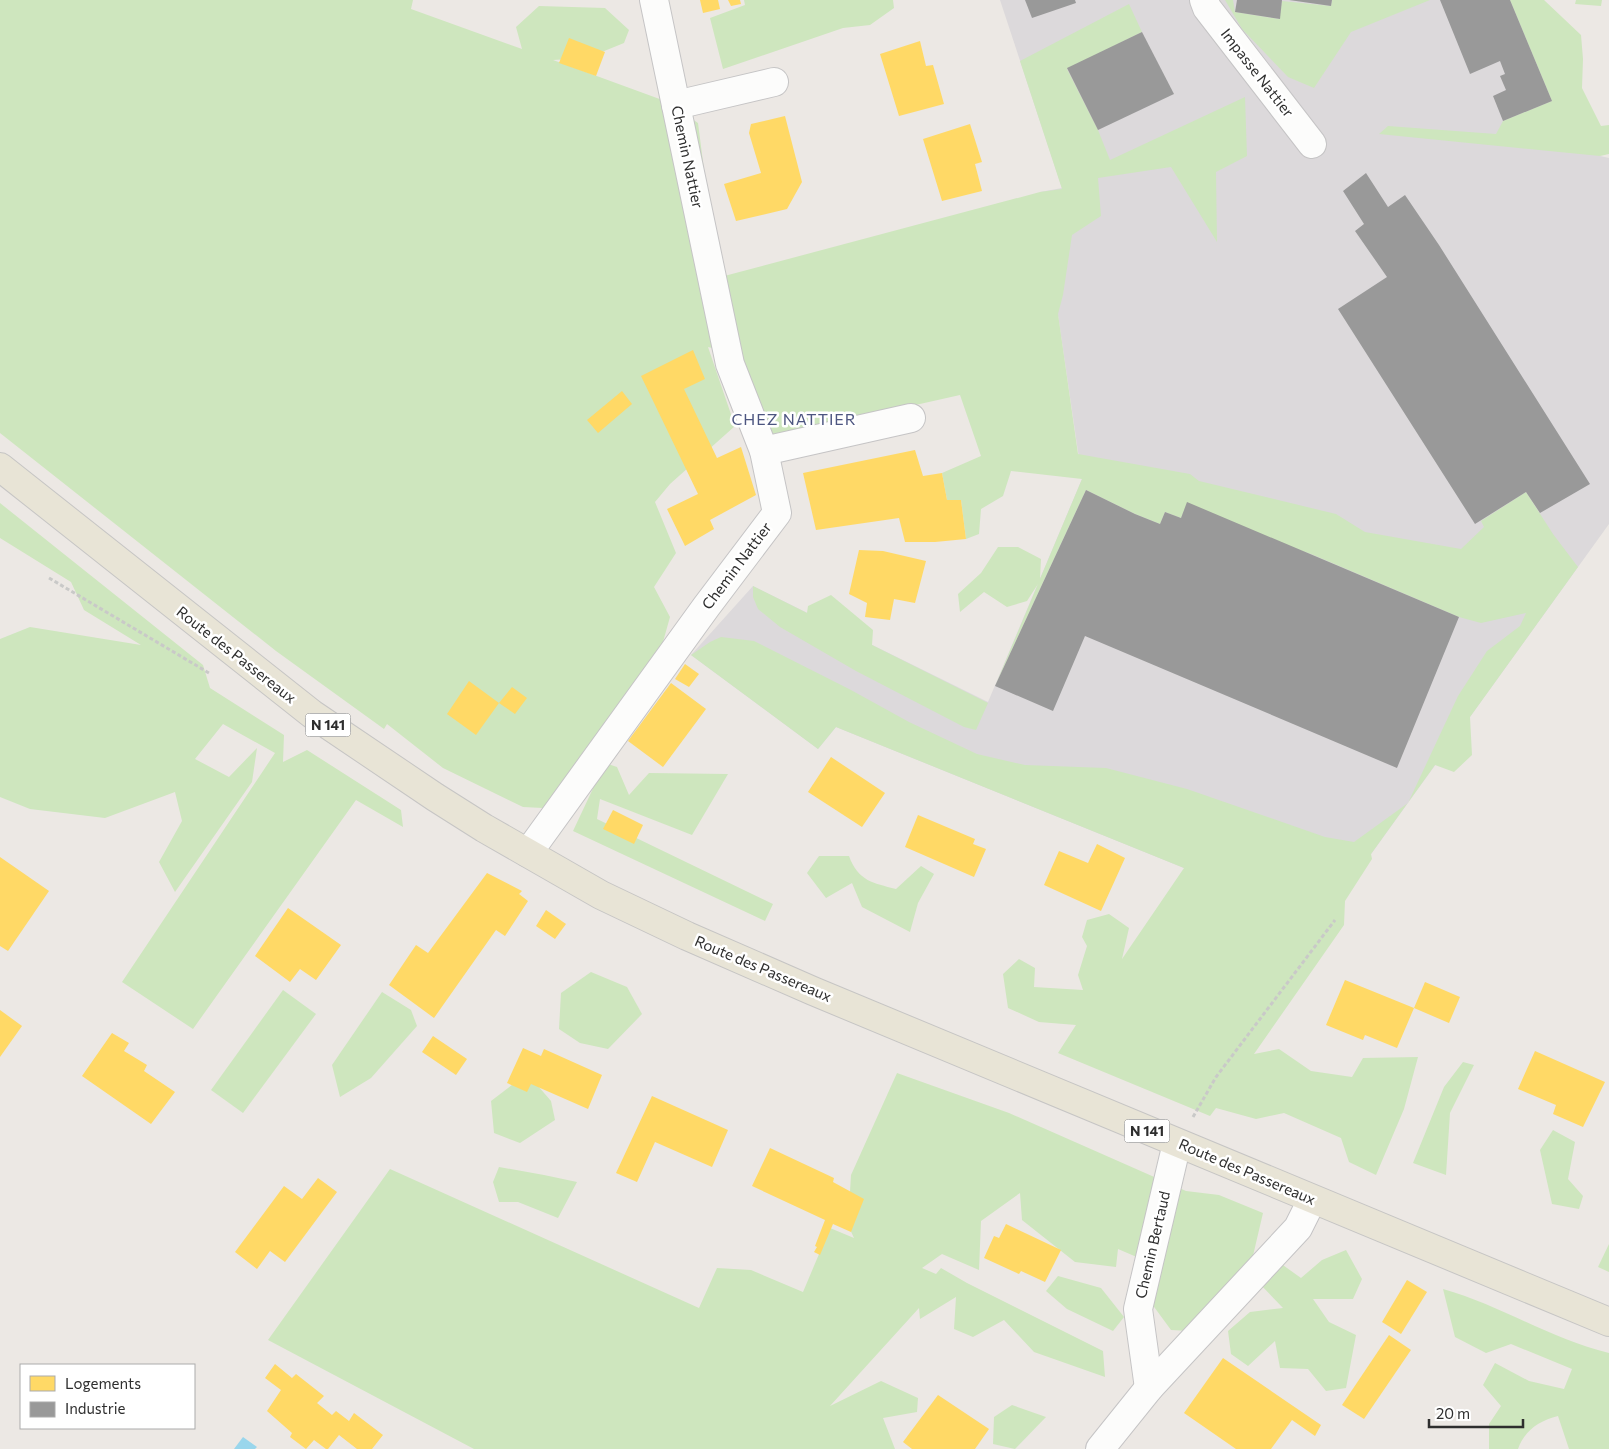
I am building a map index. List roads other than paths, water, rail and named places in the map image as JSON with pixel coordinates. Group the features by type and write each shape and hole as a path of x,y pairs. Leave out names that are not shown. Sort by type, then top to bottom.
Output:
{"main road":[{"name":"Route des Passereaux","path":"0,467 312,714 435,798 601,895 687,936 822,994 1312,1200 1609,1322"}],"street":[{"name":"Chemin Nattier","path":"528,853 688,631 777,513 764,451 730,364 654,0"},
{"name":"Impasse Nattier","path":"1204,0 1207,8 1312,144"},
{"path":"676,105 774,82"},
{"path":"764,451 911,418"},
{"name":"Chemin Bertaud","path":"1149,1388 1138,1309 1177,1143"},
{"path":"1100,1449 1149,1388 1298,1228 1312,1200"}],"water":[{"path":"243,1437 257,1447 255,1449 234,1449"}],"district":[{"name":"CHEZ NATTIER","path":"794,419"}]}
